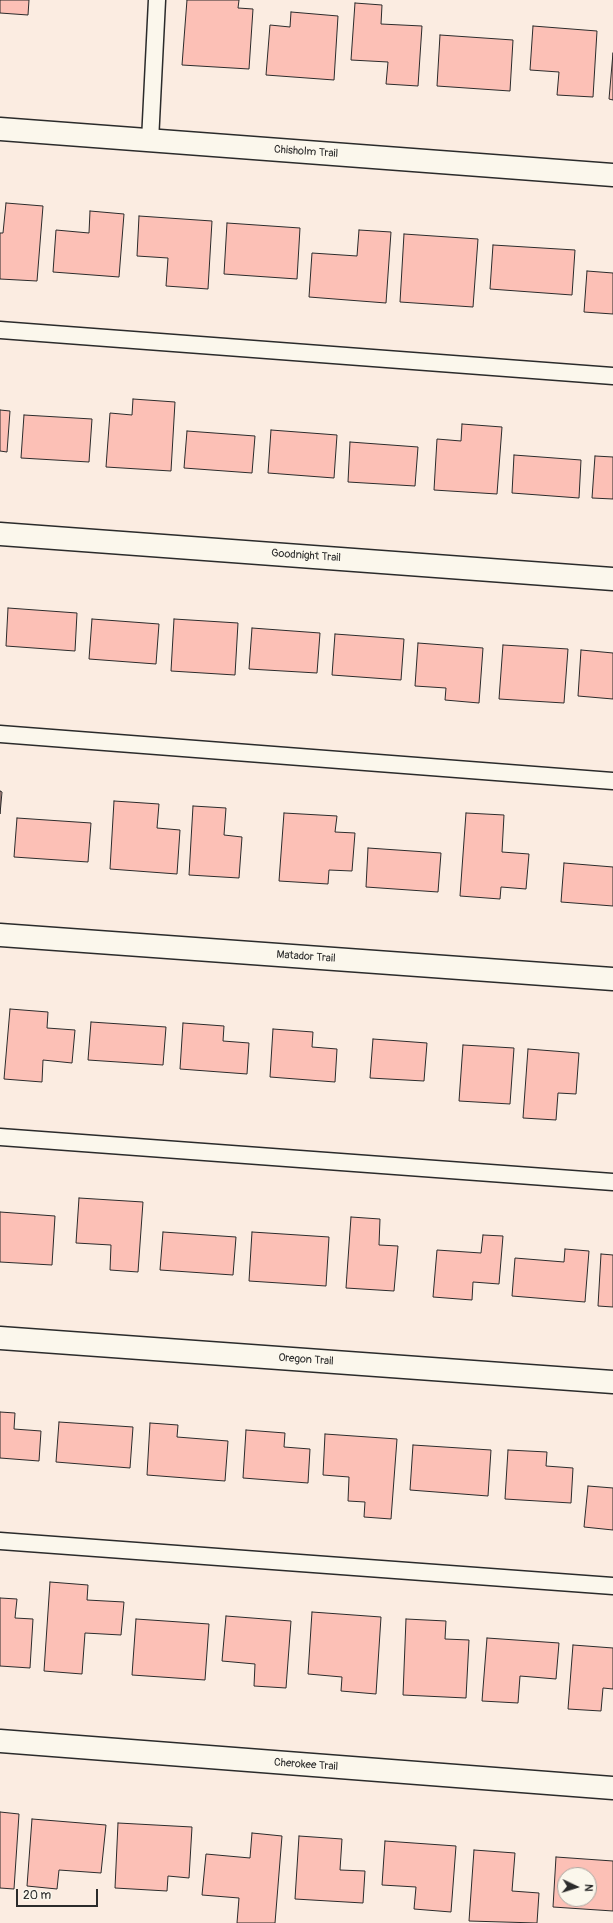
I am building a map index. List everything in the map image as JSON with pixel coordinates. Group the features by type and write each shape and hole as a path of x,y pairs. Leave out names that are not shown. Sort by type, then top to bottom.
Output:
{"street":[{"name":"Chisholm Trail","path":"0,129 613,175"},
{"name":"Goodnight Trail","path":"0,534 613,579"},
{"name":"Matador Trail","path":"0,935 613,979"},
{"name":"Oregon Trail","path":"0,1338 613,1382"},
{"name":"Cherokee Trail","path":"0,1741 613,1788"}],"lane":[{"path":"150,140 157,0"},
{"path":"0,330 613,376"},
{"path":"0,734 613,781"},
{"path":"0,1137 613,1182"},
{"path":"0,1541 613,1586"}],"building":[{"path":"0,0 29,0 28,15 0,13"},
{"path":"187,0 239,0 238,8 253,9 249,69 182,65"},
{"path":"355,3 382,5 381,24 422,26 418,86 386,84 388,62 351,60"},
{"path":"291,12 338,16 334,80 266,75 270,25 290,27"},
{"path":"533,26 597,31 593,97 557,95 559,72 530,70"},
{"path":"440,35 513,40 510,91 437,86"},
{"path":"613,53 613,100 609,99"},
{"path":"6,203 43,206 37,281 0,279 0,233 3,233"},
{"path":"90,211 124,214 119,277 53,272 56,230 89,233"},
{"path":"139,216 212,221 208,289 166,286 168,258 137,256"},
{"path":"227,223 300,228 297,279 224,274"},
{"path":"359,230 391,232 386,303 309,297 312,253 357,256"},
{"path":"404,234 478,239 473,307 400,302"},
{"path":"493,245 575,250 572,295 490,289"},
{"path":"587,271 613,273 613,314 584,312"},
{"path":"133,399 175,402 171,471 106,467 110,413 132,415"},
{"path":"0,410 10,411 7,452 0,451"},
{"path":"24,415 92,419 89,462 21,458"},
{"path":"462,424 502,427 497,494 434,490 437,439 461,441"},
{"path":"271,430 337,435 334,478 268,473"},
{"path":"187,431 255,436 252,473 184,468"},
{"path":"350,442 418,447 415,486 348,482"},
{"path":"514,455 581,460 579,498 512,493"},
{"path":"595,456 613,457 613,499 592,498"},
{"path":"8,608 77,613 75,651 6,646"},
{"path":"92,619 159,624 156,664 89,659"},
{"path":"174,619 238,623 235,675 171,671"},
{"path":"252,628 320,633 317,673 249,669"},
{"path":"335,634 404,639 401,680 332,675"},
{"path":"418,643 483,648 479,703 445,700 446,688 415,686"},
{"path":"503,645 568,649 564,703 499,699"},
{"path":"581,650 613,653 613,699 578,696"},
{"path":"0,791 2,792 0,814"},
{"path":"114,801 159,804 157,828 180,830 177,874 110,869"},
{"path":"193,806 226,808 224,835 242,837 239,878 189,875"},
{"path":"284,813 337,816 335,832 355,833 352,871 329,870 328,884 279,881"},
{"path":"466,813 504,815 502,852 529,854 526,889 501,887 500,899 460,896"},
{"path":"17,818 91,823 88,862 14,857"},
{"path":"368,848 441,853 438,892 366,887"},
{"path":"564,863 613,867 613,906 561,902"},
{"path":"10,1009 48,1012 47,1028 75,1030 72,1063 43,1060 42,1082 4,1079"},
{"path":"91,1022 166,1027 163,1065 88,1060"},
{"path":"183,1023 224,1026 223,1041 249,1043 247,1074 180,1069"},
{"path":"273,1029 313,1032 312,1047 337,1049 335,1082 270,1077"},
{"path":"373,1039 427,1043 424,1081 370,1078"},
{"path":"463,1045 514,1048 510,1104 459,1101"},
{"path":"528,1049 579,1053 576,1094 558,1093 556,1120 523,1118"},
{"path":"79,1198 143,1202 138,1272 110,1270 111,1245 76,1243"},
{"path":"0,1212 55,1216 52,1265 0,1262"},
{"path":"351,1217 380,1219 379,1245 398,1246 394,1291 346,1288"},
{"path":"163,1232 236,1237 233,1275 160,1270"},
{"path":"252,1232 329,1237 326,1286 249,1281"},
{"path":"483,1235 503,1236 499,1284 473,1282 472,1300 433,1297 437,1250 481,1253"},
{"path":"565,1249 589,1251 585,1302 512,1296 515,1258 564,1262"},
{"path":"601,1254 613,1255 613,1307 598,1306"},
{"path":"0,1412 15,1413 14,1429 41,1431 39,1461 0,1458"},
{"path":"59,1422 133,1427 130,1468 56,1462"},
{"path":"150,1423 178,1425 177,1437 228,1441 225,1481 147,1475"},
{"path":"246,1430 285,1433 284,1447 310,1449 308,1483 243,1478"},
{"path":"325,1434 397,1439 391,1519 364,1517 365,1502 348,1501 349,1477 323,1475"},
{"path":"413,1445 491,1450 488,1496 410,1490"},
{"path":"508,1450 547,1452 546,1466 573,1468 571,1503 505,1499"},
{"path":"588,1486 613,1488 613,1530 584,1527"},
{"path":"50,1582 88,1585 87,1600 124,1602 121,1635 85,1633 82,1674 44,1671"},
{"path":"0,1598 17,1599 15,1618 33,1619 30,1668 0,1666"},
{"path":"312,1612 381,1617 376,1694 341,1691 342,1677 308,1674"},
{"path":"226,1616 291,1621 286,1688 254,1686 255,1664 222,1661"},
{"path":"136,1619 209,1624 205,1680 132,1675"},
{"path":"406,1619 446,1621 445,1639 469,1640 466,1698 403,1695"},
{"path":"487,1638 559,1643 556,1679 520,1676 518,1703 482,1701"},
{"path":"573,1645 613,1648 613,1689 603,1688 601,1711 568,1709"},
{"path":"0,1812 19,1814 14,1889 0,1888"},
{"path":"32,1819 106,1825 101,1873 59,1870 57,1889 27,1886"},
{"path":"118,1823 192,1827 189,1878 168,1876 167,1891 115,1888"},
{"path":"252,1833 282,1836 275,1923 237,1923 239,1898 202,1895 206,1854 250,1858"},
{"path":"299,1836 342,1839 340,1870 365,1871 363,1903 295,1899"},
{"path":"385,1841 456,1846 451,1912 414,1909 416,1887 382,1885"},
{"path":"474,1850 515,1853 512,1891 539,1893 537,1923 469,1921"},
{"path":"556,1857 613,1861 613,1911 553,1907"}]}
